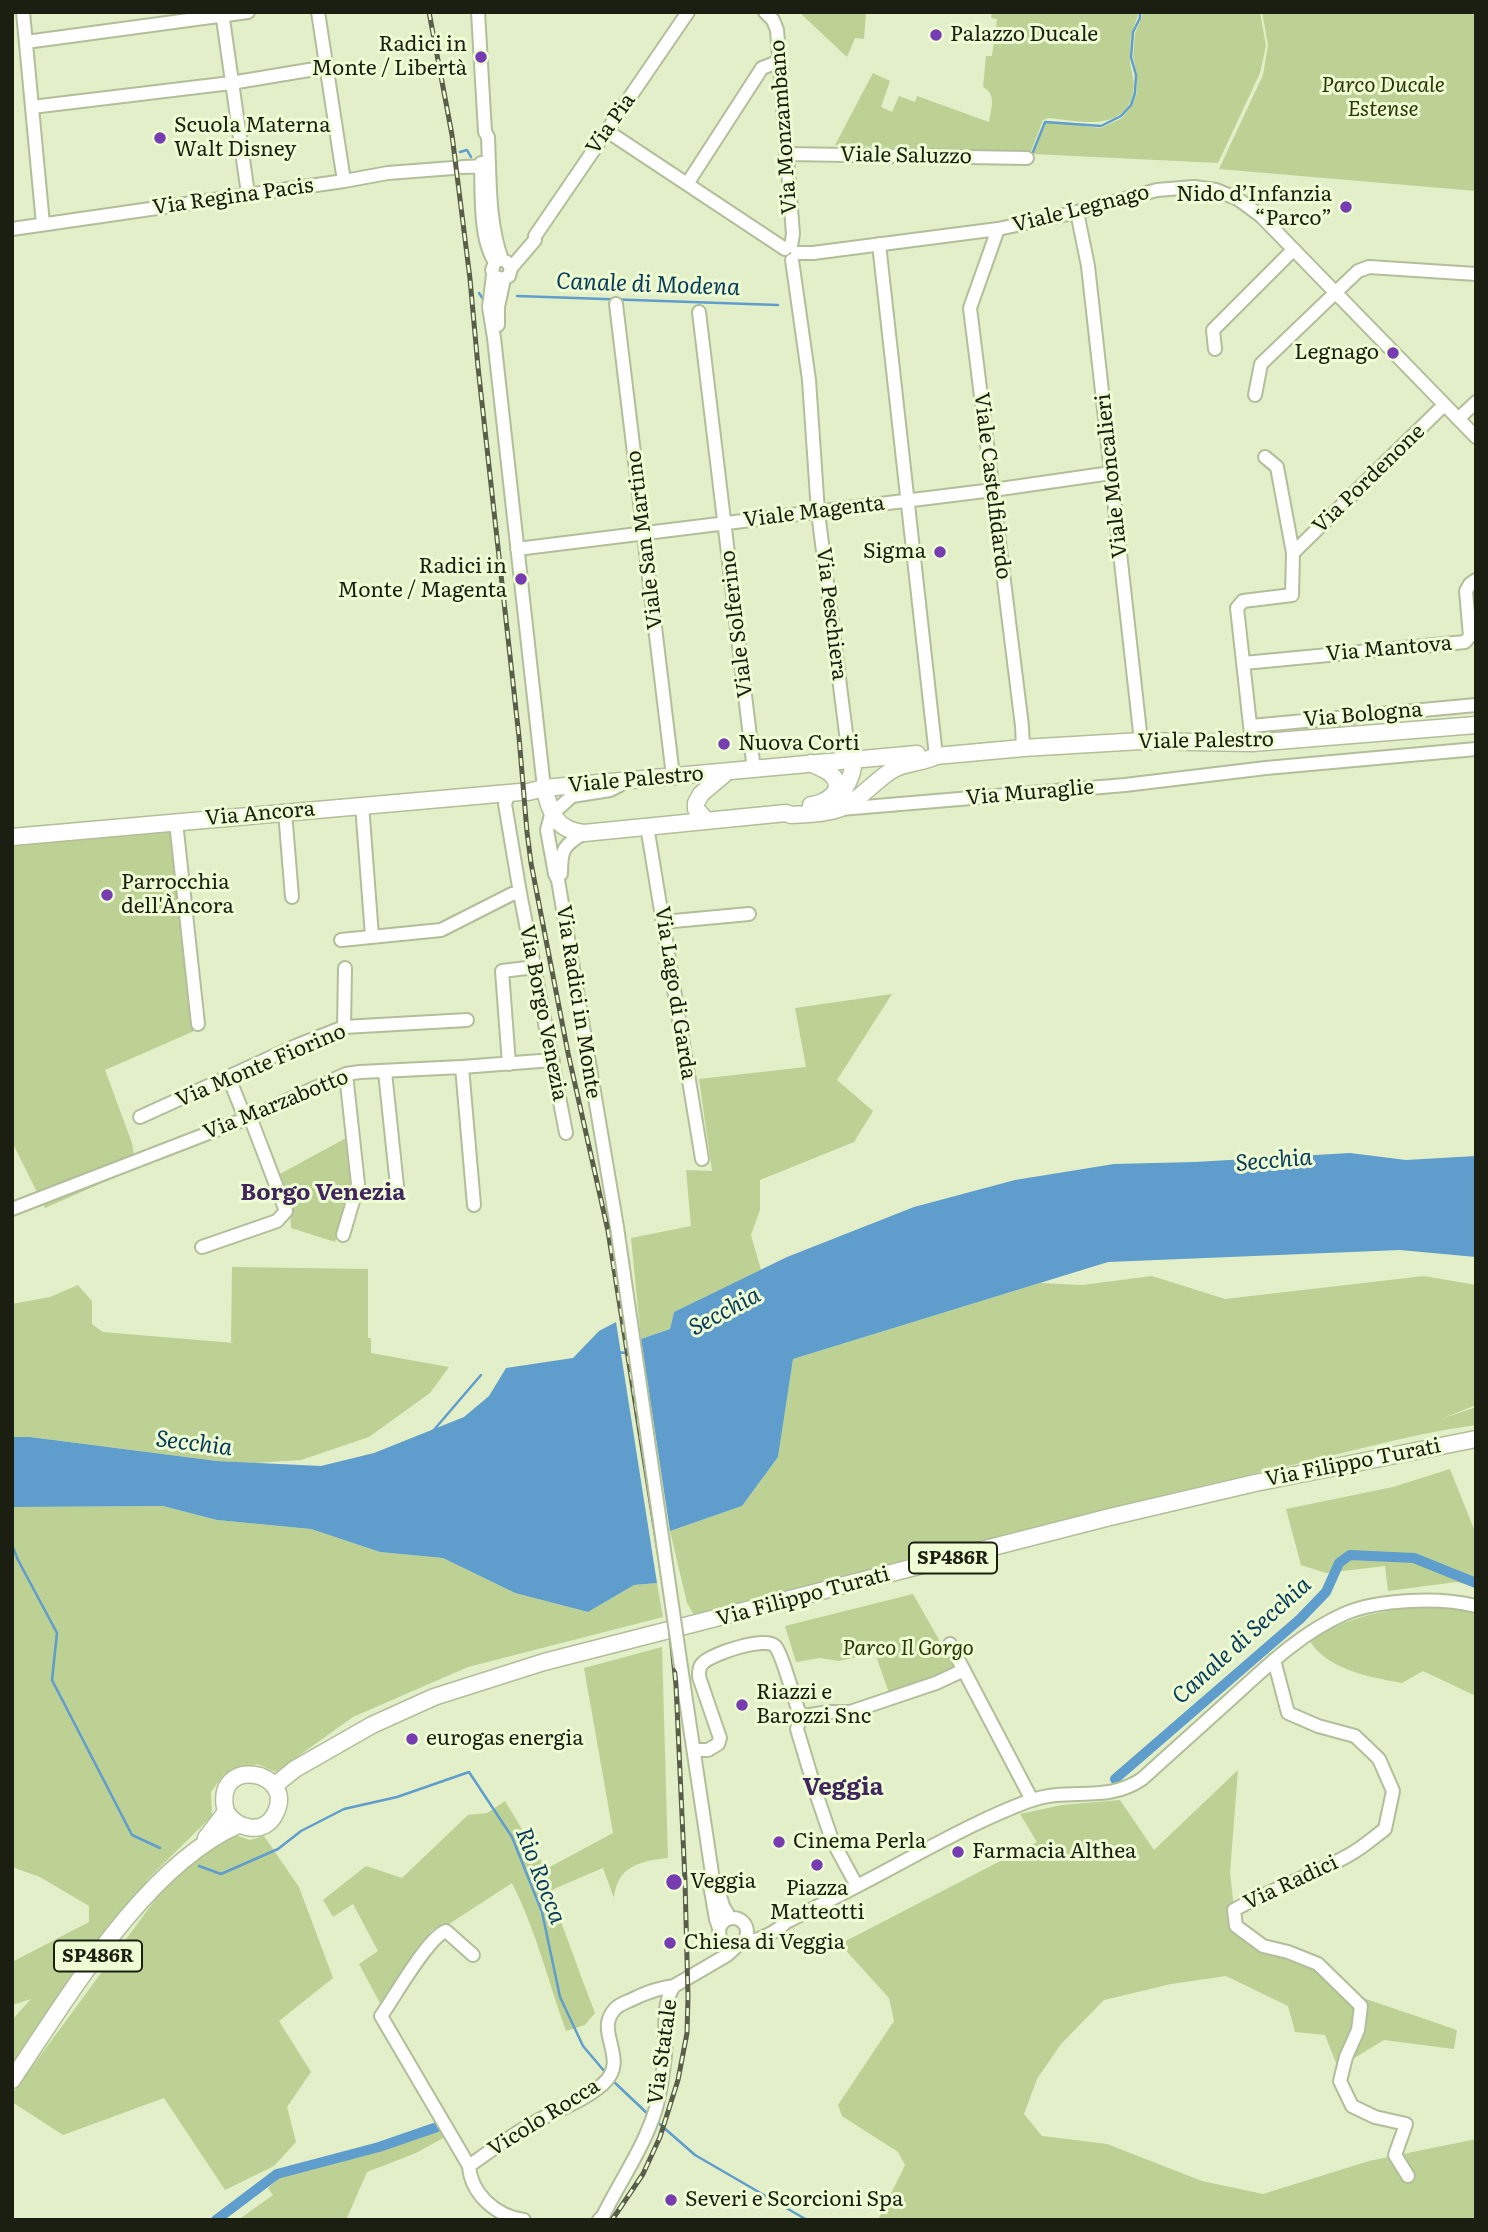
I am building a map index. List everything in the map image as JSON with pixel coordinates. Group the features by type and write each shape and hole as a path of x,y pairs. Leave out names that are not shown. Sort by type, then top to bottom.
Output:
{"main road":[{"name":"Viale Palestro","path":"837,810 890,771 907,762 928,760 936,756 1141,741 1252,743 1476,725"},
{"name":"Viale Palestro","path":"525,791 853,759 926,753 936,756"},
{"path":"786,813 824,807 836,802 849,781 853,759"},
{"path":"746,816 753,811 821,804 829,799 836,790 833,776 811,763"},
{"path":"706,820 696,808 698,798 727,772"},
{"name":"Via Ancora","path":"12,837 525,791"},
{"name":"Via Radici in Monte","path":"525,791 551,815"},
{"name":"Via Muraglie","path":"584,833 746,816 837,810"},
{"path":"551,815 572,832 584,833"},
{"name":"Via Filippo Turati","path":"274,1786 295,1769 372,1725 434,1697 544,1662 1110,1517 1255,1483 1476,1439"},
{"name":"SP486R","path":"12,2080 115,1933 169,1871 200,1845 226,1812 223,1803 228,1786 234,1779 251,1773 268,1779 277,1792 278,1806 271,1820 256,1828 238,1825 200,1845"},
{"path":"226,1812 238,1825"}],"street":[{"path":"23,12 21,40 32,107 43,224"},
{"path":"21,40 248,12"},
{"path":"318,12 344,181"},
{"name":"Via Radici in Monte","path":"478,12 485,132 482,139 485,166 484,224 490,256 502,267 498,335 494,338 517,549 525,791"},
{"name":"Via Pia","path":"502,267 535,236 688,12"},
{"name":"Via Monzambano","path":"765,12 773,20 777,30 793,234 791,252"},
{"path":"222,14 248,194"},
{"path":"687,184 762,68 780,61"},
{"path":"32,107 231,83 327,67"},
{"path":"607,131 791,252"},
{"name":"Viale Saluzzo","path":"786,154 1027,158"},
{"name":"Via Regina Pacis","path":"12,229 388,173 485,166"},
{"name":"Viale Legnago","path":"791,252 813,253 998,229 1077,212 1157,190 1194,187 1216,190 1238,199 1261,216 1476,437"},
{"name":"Viale Moncalieri","path":"1077,212 1088,266 1141,741"},
{"name":"Viale Castelfidardo","path":"998,229 970,308 1023,748"},
{"path":"879,244 936,756"},
{"path":"1215,349 1213,330 1293,250"},
{"name":"Via Peschiera","path":"791,252 809,380 818,512 849,749 853,759"},
{"path":"1255,395 1261,365 1358,271 1369,267 1476,274"},
{"name":"Viale San Martino","path":"615,304 673,776"},
{"name":"Viale Solferino","path":"699,312 754,770"},
{"path":"1458,419 1476,402"},
{"name":"Via Pordenone","path":"1293,553 1444,405"},
{"path":"1252,743 1237,608 1243,601 1292,596 1293,553 1277,467 1265,457"},
{"name":"Viale Magenta","path":"517,549 1111,473"},
{"name":"Via Mantova","path":"1244,663 1465,642 1470,636 1466,591 1476,580"},
{"name":"Via Bologna","path":"1251,726 1476,705"},
{"name":"Via Muraglie","path":"837,810 1125,785 1266,768 1476,749"},
{"path":"551,815 572,796 610,790 629,780"},
{"name":"Via Borgo Venezia","path":"525,791 524,889 520,893 566,1133"},
{"path":"362,805 372,936"},
{"path":"285,812 292,897"},
{"name":"Via Radici in Monte","path":"551,815 547,830 558,880 617,1227 694,1750"},
{"path":"176,822 198,1024"},
{"name":"Via Lago di Garda","path":"647,826 702,1159"},
{"path":"558,880 561,874 561,854 571,841 584,833"},
{"path":"341,940 442,930 512,894 520,893"},
{"path":"663,922 749,914"},
{"path":"509,1064 502,971 535,967"},
{"path":"344,1027 345,968"},
{"name":"Via Monte Fiorino","path":"140,1117 344,1027 467,1020"},
{"name":"Via Marzabotto","path":"12,1209 248,1117 346,1074 553,1060"},
{"path":"462,1067 474,1205"},
{"path":"385,1072 397,1186"},
{"path":"344,1235 358,1184 346,1074"},
{"path":"202,1247 277,1221 286,1211 248,1117 229,1078"},
{"path":"701,1971 713,1954 724,1922 730,1918 760,1928 786,1922 960,1832 1032,1800 1056,1793 1102,1794 1128,1788 1142,1779 1274,1660 1310,1632 1348,1612 1417,1601 1456,1601 1476,1606"},
{"path":"730,1918 713,1880 694,1750 708,1750 718,1744 720,1738 699,1677 699,1669 704,1662 719,1655 762,1641 770,1642 778,1649 801,1713 797,1729 832,1840 857,1886"},
{"path":"950,1644 1032,1800"},
{"name":"Via Radici","path":"1274,1660 1288,1713 1318,1726 1355,1735 1379,1759 1393,1791 1385,1829 1352,1854 1307,1876 1265,1892 1234,1910 1236,1926 1264,1946 1318,1964 1361,2007 1358,2029 1346,2057 1340,2081 1352,2106 1375,2117 1406,2123 1395,2155 1408,2176"},
{"path":"801,1713 811,1716 829,1712 850,1712 936,1684 964,1670"},
{"path":"713,1880 710,1885 716,1919 725,1943 740,1944 747,1931 743,1923"},
{"name":"Via Statale","path":"604,2218 655,2110 665,2053 666,2000 674,1986 727,1955 740,1944 781,1928 786,1922"},
{"path":"473,1955 450,1933 440,1933 424,1951 381,2016 469,2165 470,2175 479,2194 495,2209 515,2219 524,2220"},
{"name":"Vicolo Rocca","path":"469,2165 537,2121 603,2084 613,2070 615,2054 607,2030 608,2019 616,2007 660,1987 674,1986"}],"green space":[{"path":"799,12 869,12 866,13 864,39 855,38 847,57"},
{"path":"992,12 1138,12 1130,41 1134,88 1128,106 1120,114 1099,122 1049,118 1043,120 1030,154 835,145 873,73 890,81 881,107 892,112 899,96 915,102 917,96 989,122 992,98 983,87 986,56 992,56 997,19 991,18"},
{"path":"1143,12 1260,12 1266,46 1260,73 1218,163 1033,154 1045,124 1050,122 1101,128 1122,118 1137,93 1133,56 1135,33"},
{"name":"Parco Ducale Estense","path":"1262,12 1476,12 1476,191 1219,169 1263,75 1268,45"},
{"path":"176,820 201,1028 105,1070 132,1143 136,1168 45,1208 12,1142 12,836"},
{"path":"892,994 837,1080 873,1111 854,1142 760,1180 760,1210 751,1235 761,1270 674,1312 670,1329 641,1339 631,1238 691,1226 686,1170 712,1171 699,1079 806,1067 795,1008"},
{"path":"348,1137 354,1179 335,1242 291,1228 290,1207 278,1175"},
{"path":"232,1267 368,1269 368,1338 371,1338 371,1353 449,1367 430,1393 369,1437 301,1460 255,1463 217,1461 12,1437 12,1304 50,1297 78,1285 92,1301 92,1324 103,1332 234,1343 231,1342"},
{"path":"1152,1276 1225,1299 1424,1276 1476,1285 1476,1405 1441,1419 1476,1407 1476,1425 1399,1439 1128,1503 694,1615 687,1603 670,1531 742,1506 778,1457 793,1359 1040,1283 1082,1285"},
{"path":"1450,1469 1476,1534 1476,1586 1456,1582 1388,1591 1385,1566 1326,1573 1301,1565 1286,1509 1393,1487"},
{"path":"163,1506 217,1520 311,1529 380,1552 443,1558 515,1593 588,1612 634,1585 657,1583 663,1617 468,1667 353,1717 276,1772 257,1764 224,1774 211,1792 212,1816 148,1879 12,2066 12,2020 31,1999 12,2005 12,1962 89,1922 89,1906 40,1877 12,1867 12,1507"},
{"name":"Parco Il Gorgo","path":"913,1594 955,1668 889,1693 875,1653 839,1661 820,1658 796,1662 785,1626"},
{"path":"1416,1607 1453,1607 1476,1613 1476,1696 1423,1671 1402,1683 1350,1671 1327,1659 1309,1640 1360,1618"},
{"path":"662,1647 668,1858 648,1861 625,1872 616,1887 614,1898 603,1868 550,1893 595,2013 585,2025 566,2031 535,1937 512,1883 449,1924 432,1930 382,2007 359,1964 378,1951 353,1904 333,1917 323,1900 366,1866 402,1878 468,1815 487,1813 505,1801 546,1869 613,1833 584,1668"},
{"path":"1238,1770 1230,1873 1236,1926 1288,1952 1366,1999 1457,2030 1454,2049 1384,2040 1338,2068 1325,2035 1295,2032 1288,2006 1226,1976 1171,1984 1104,2000 1061,2044 1037,2079 1024,2114 1042,2136 1107,2144 1202,2181 1263,2194 1369,2161 1476,2139 1476,2220 878,2220 905,2165 898,2152 842,2116 838,2105 894,2021 889,1998 840,1944 1037,1842 1020,1814 1062,1805 1120,1800 1154,1850"},
{"path":"232,1834 250,1840 264,1836 299,1887 333,1978 279,2021 311,2072 287,2107 296,2142 274,2166 225,2190 164,2098 63,2135 12,2102 12,2094 166,1885"},
{"path":"443,2129 445,2137 416,2153 367,2172 346,2220 238,2220 273,2195 268,2188 281,2177"}],"water":[{"name":"Secchia","path":"1350,1153 1406,1160 1476,1156 1476,1257 1400,1250 1108,1262 793,1359 778,1457 742,1506 670,1531 641,1339 670,1329 674,1312 787,1257 914,1207 1015,1180 1114,1164"},
{"path":"616,1322 657,1583 634,1585 588,1612 515,1593 443,1558 380,1552 311,1529 217,1520 163,1506 12,1507 12,1437 217,1461 321,1466 374,1453 464,1417 489,1396 506,1368 573,1358 599,1331"}],"waterway":[{"path":"1033,152 1045,122 1101,126 1121,116 1131,105 1136,75 1131,57 1133,32 1140,12"},
{"name":"Canale di Modena","path":"460,152 467,150 471,157"},
{"name":"Canale di Modena","path":"479,293 483,299"},
{"name":"Canale di Modena","path":"517,296 778,305"},
{"path":"618,1352 632,1354"},
{"path":"433,1431 481,1375"},
{"name":"Rio Rocca","path":"12,1545 57,1633 52,1680 132,1835 160,1848"},
{"name":"Canale di Secchia","path":"1115,1779 1300,1619 1326,1592 1339,1563 1350,1555 1414,1558 1476,1583"},
{"name":"Rio Rocca","path":"199,1866 221,1874 278,1849 301,1831 344,1809 397,1797 469,1772 512,1837 542,1912 560,1997 583,2046 605,2072"},
{"name":"Rio Rocca","path":"612,2080 650,2116"},
{"name":"Rio Rocca","path":"655,2120 695,2155 807,2220"},
{"name":"Canale di Secchia","path":"216,2220 277,2174 379,2147 440,2126"}],"railway":[{"path":"429,12 452,135 470,279 531,863 568,1053 608,1231 669,1615 676,1685 685,1881 687,2033 678,2080 660,2137 643,2174 612,2220"}],"place":[{"name":"Palazzo Ducale","path":"936,35"},
{"name":"Radici in Monte / Libertà","path":"481,57"},
{"name":"Scuola Materna Walt Disney","path":"160,138"},
{"name":"Nido d’Infanzia “Parco”","path":"1346,207"},
{"name":"Legnago","path":"1393,353"},
{"name":"Sigma","path":"940,552"},
{"name":"Radici in Monte / Magenta","path":"521,579"},
{"name":"Nuova Corti","path":"724,744"},
{"name":"Parrocchia dell'Àncora","path":"107,895"},
{"name":"Riazzi e Barozzi Snc","path":"742,1705"},
{"name":"eurogas energia","path":"412,1739"},
{"name":"Cinema Perla","path":"779,1842"},
{"name":"Farmacia Althea","path":"958,1852"},
{"name":"Piazza Matteotti","path":"817,1865"},
{"name":"Veggia","path":"674,1882"},
{"name":"Chiesa di Veggia","path":"670,1943"},
{"name":"Severi e Scorcioni Spa","path":"671,2200"}],"district":[{"name":"Borgo Venezia","path":"323,1193"},
{"name":"Veggia","path":"843,1788"}]}
